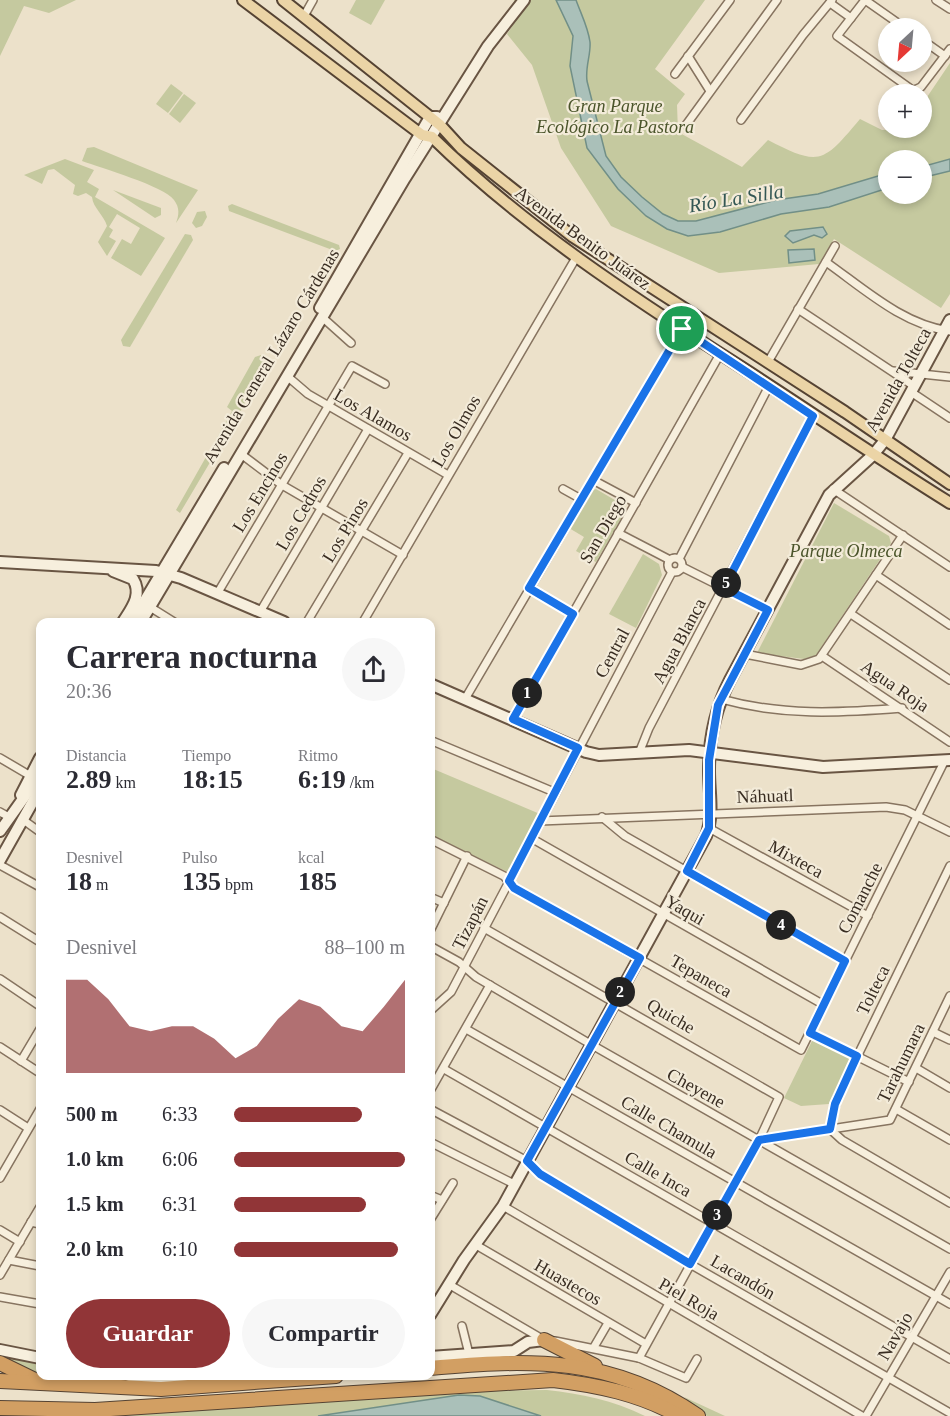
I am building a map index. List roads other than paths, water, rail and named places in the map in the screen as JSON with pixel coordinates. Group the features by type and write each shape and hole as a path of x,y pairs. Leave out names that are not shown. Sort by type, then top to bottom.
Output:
{"highway":[{"path":"544,1340 612,1376 664,1396 698,1416"},
{"path":"435,1367 493,1362 557,1363 612,1376"},
{"path":"0,1363 43,1384"},
{"path":"446,1366 505,1381"},
{"path":"0,1381 161,1389 282,1380"},
{"path":"0,1408 95,1410 505,1381 553,1380 592,1384 638,1397 679,1416"}],"main road":[{"name":"Avenida Benito Juárez","path":"243,0 314,57 427,136 485,186 577,256 813,416 950,503"},
{"name":"Avenida Benito Juárez","path":"283,0 430,117 441,121 461,148 536,209 611,262 768,362 950,483"},
{"path":"577,256 611,262"}],"street":[{"path":"304,16 312,0"},
{"name":"Avenida General Lázaro Cárdenas","path":"143,618 206,498 338,276 427,136 441,121 498,32 524,0"},
{"path":"675,74 730,0"},
{"path":"686,125 777,0"},
{"path":"891,18 865,0 837,36 915,90 921,87 950,49"},
{"path":"936,0 950,9"},
{"path":"741,120 797,43 831,2 851,18"},
{"path":"932,47 945,56"},
{"path":"688,56 710,91"},
{"name":"Avenida General Lázaro Cárdenas","path":"135,618 241,454 332,301 427,136 430,117"},
{"path":"768,362 835,246"},
{"name":"Los Olmos","path":"365,618 577,256"},
{"path":"826,262 910,319 931,329 947,331"},
{"path":"332,301 330,305 338,276"},
{"path":"798,309 891,370 950,418"},
{"path":"322,317 351,343"},
{"name":"Avenida Tolteca","path":"833,489 873,455 885,440 947,331 950,320"},
{"path":"465,699 682,329"},
{"name":"San Diego","path":"513,719 720,354"},
{"name":"Los Encinos","path":"218,594 352,366 385,384"},
{"path":"891,370 950,377"},
{"name":"Los Alamos","path":"287,376 308,394 448,475"},
{"path":"678,559 769,386"},
{"name":"Agua Blanca","path":"639,753 813,416"},
{"name":"Los Cedros","path":"260,612 368,429"},
{"name":"Los Pinos","path":"309,618 408,453"},
{"path":"241,454 282,485 403,555"},
{"path":"593,480 636,502"},
{"path":"563,489 581,499"},
{"path":"435,1308 502,1206 640,958 709,828 710,752 721,699 833,489 949,564"},
{"path":"145,569 162,559 184,524 206,498"},
{"path":"618,533 670,560 678,559"},
{"path":"745,654 801,665 814,662 822,656 903,535"},
{"path":"678,559 682,567 768,610"},
{"path":"670,560 668,568 672,572 677,572 682,567"},
{"path":"0,562 145,569 166,573 274,618"},
{"path":"80,566 123,573 133,579 137,595 125,618"},
{"name":"Central","path":"578,748 672,572"},
{"path":"876,575 950,625"},
{"path":"529,588 573,614"},
{"path":"150,607 168,618"},
{"path":"851,614 950,680"},
{"name":"Agua Roja","path":"822,656 950,742"},
{"path":"435,686 599,755 689,750 824,766 947,760"},
{"path":"721,699 771,710 813,714 902,708"},
{"path":"435,742 554,792"},
{"name":"Tizapán","path":"435,1003 448,997 578,748"},
{"path":"0,758 36,779"},
{"name":"Comanche","path":"801,1050 947,760"},
{"path":"11,841 9,835 0,832 5,815 18,804 36,781"},
{"path":"0,860 22,819 36,783"},
{"name":"Náhuatl","path":"540,820 896,807 950,832"},
{"path":"602,817 615,830 845,961"},
{"path":"22,819 36,829"},
{"name":"Mixteca","path":"709,828 868,916"},
{"name":"Yaqui","path":"531,838 824,1005"},
{"name":"Tepaneca","path":"435,841 504,876 514,888 801,1050"},
{"path":"435,921 467,856"},
{"path":"0,865 36,885"},
{"name":"Tolteca","path":"830,1129 835,1104 950,866"},
{"path":"435,899 444,903"},
{"path":"0,917 36,940"},
{"name":"Quiche","path":"484,928 779,1097 759,1140"},
{"name":"Cheyene","path":"435,949 490,985 592,1045 950,1250"},
{"path":"0,979 36,1003"},
{"path":"435,1084 490,985"},
{"name":"Tarahumara","path":"759,1140 890,1120 950,996"},
{"name":"Calle Chamula","path":"466,1029 950,1304"},
{"path":"933,1032 950,1040"},
{"path":"810,1033 909,1082"},
{"path":"21,1061 36,1036"},
{"path":"0,1047 36,1070"},
{"path":"916,1068 950,1088"},
{"name":"Calle Inca","path":"444,1070 950,1359"},
{"path":"896,1109 950,1140"},
{"path":"0,1110 28,1128"},
{"name":"Lacandón","path":"435,1111 527,1161 540,1174 690,1264 950,1413"},
{"path":"1,1176 36,1115"},
{"path":"830,1129 842,1140 950,1203"},
{"path":"639,1358 759,1140"},
{"path":"435,1144 514,1184"},
{"path":"435,1212 453,1183"},
{"path":"435,1197 442,1200"},
{"name":"Piel Roja","path":"502,1206 864,1416"},
{"path":"0,1275 36,1214"},
{"path":"31,1222 36,1223"},
{"path":"0,1230 20,1242"},
{"name":"Huastecos","path":"476,1245 646,1344"},
{"path":"9,1260 36,1265"},
{"name":"Navajo","path":"864,1416 950,1272"},
{"path":"450,1285 544,1340"},
{"path":"0,1297 36,1303"},
{"path":"594,1347 608,1323"},
{"path":"462,1326 469,1354"},
{"path":"435,1357 514,1351 528,1341 544,1340 594,1347 639,1358 686,1378 697,1359"},
{"path":"0,1350 36,1357"}],"water":[{"path":"556,0 576,0 586,26 590,42 587,81 606,156 621,177 663,214 678,221 696,221 776,200 818,194 878,176 878,191 829,207 781,214 720,232 688,236 667,229 646,216 618,189 587,148 570,66 573,36"},
{"path":"950,159 950,171 932,175 932,164"},
{"path":"823,227 827,234 822,238 814,235 793,243 785,236 790,231"},
{"path":"814,249 815,260 789,263 788,250"},
{"path":"459,1395 480,1396 541,1416 318,1416"}],"park label":[{"name":"Gran Parque Ecológico La Pastora","path":"615,116"},
{"name":"Parque Olmeca","path":"846,551"}],"water label":[{"name":"Río La Silla","path":"736,198"}]}
